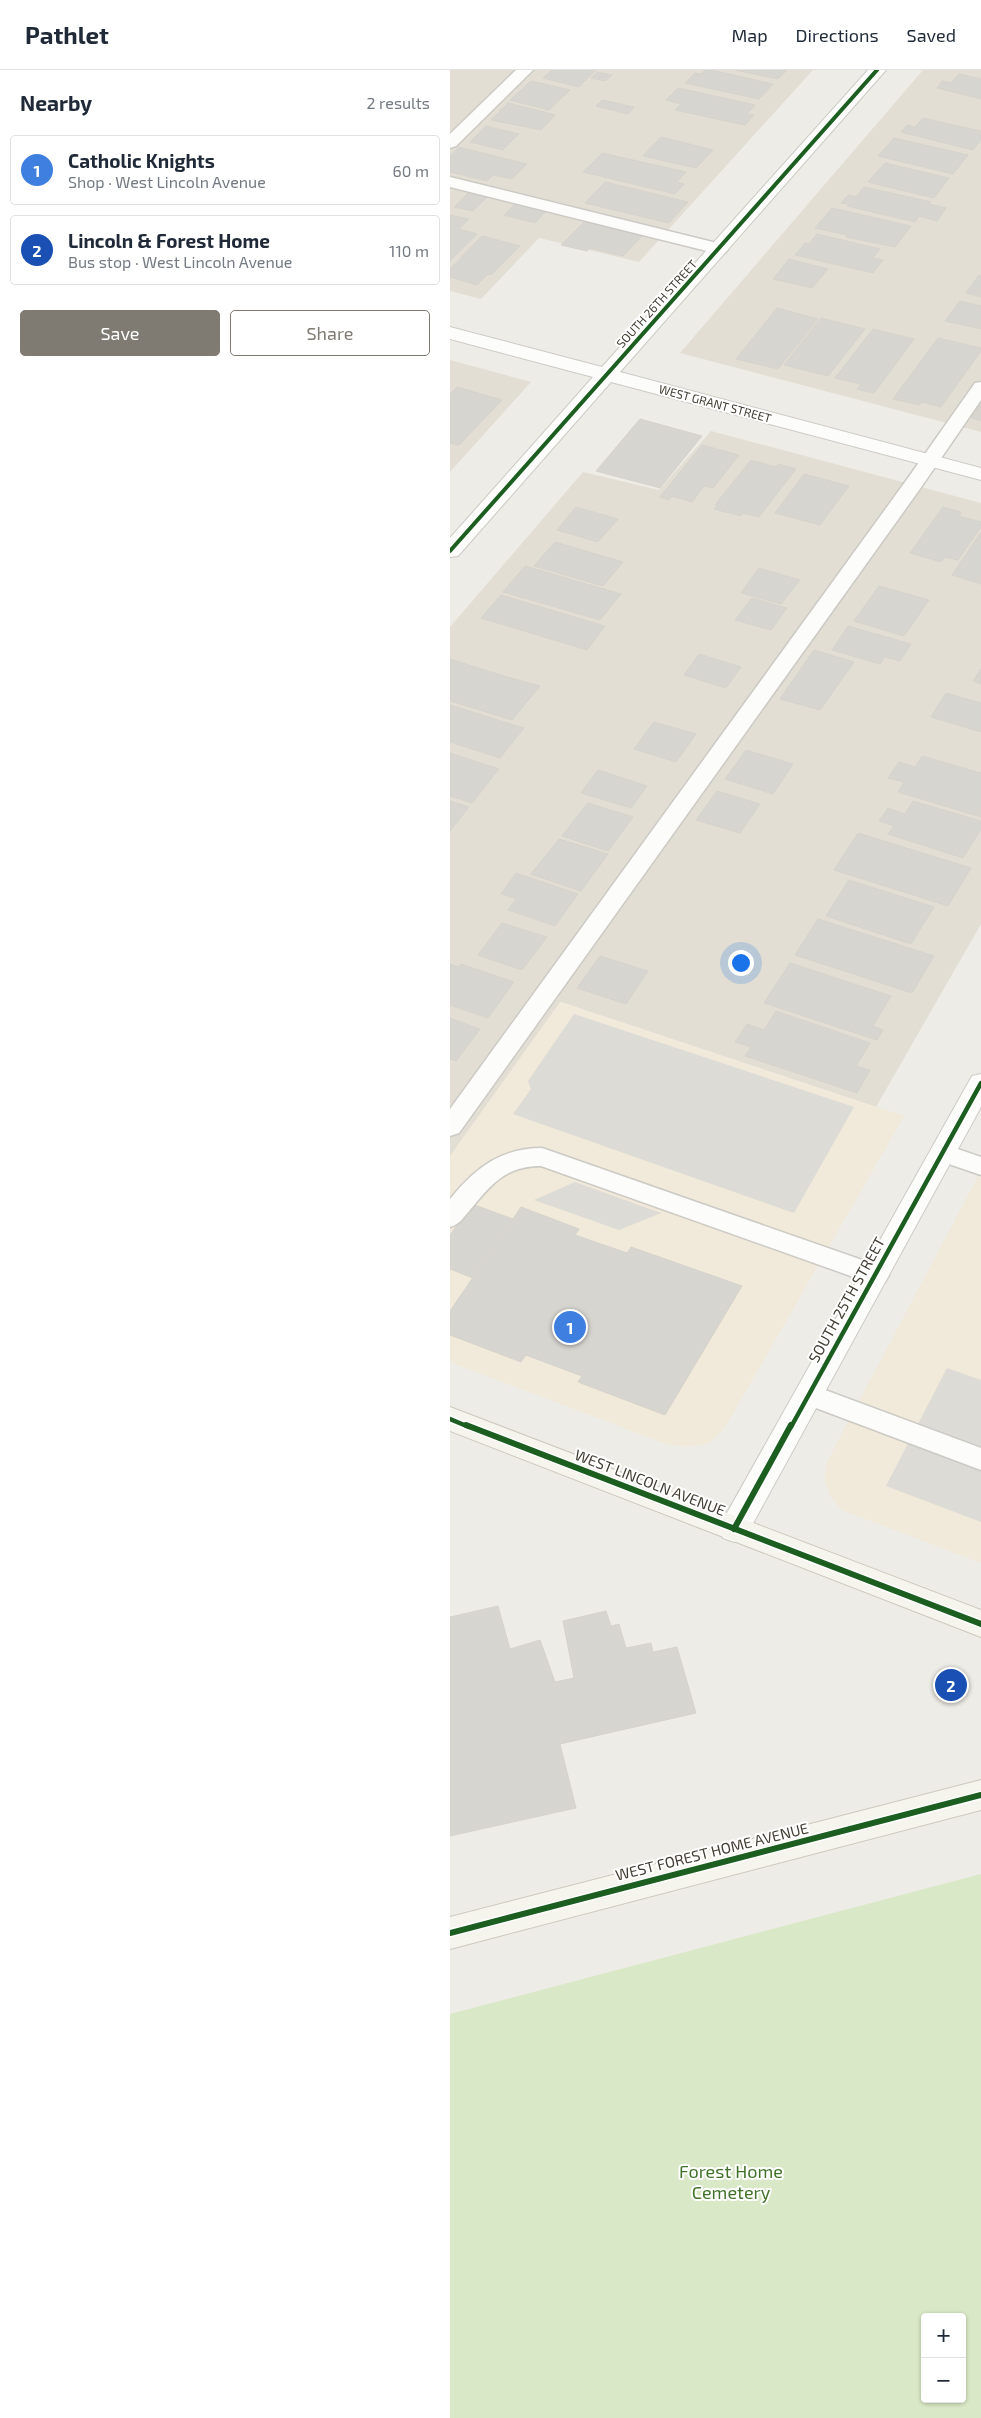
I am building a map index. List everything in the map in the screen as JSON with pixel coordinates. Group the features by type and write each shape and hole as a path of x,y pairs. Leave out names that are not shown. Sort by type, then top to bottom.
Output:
{"main road":[{"name":"WEST LINCOLN AVENUE","path":"450,1419 981,1624"},
{"name":"WEST FOREST HOME AVENUE","path":"450,1932 981,1795"}],"street":[{"name":"SOUTH 26TH STREET","path":"453,542 606,376 877,70"},
{"name":"WEST GRANT STREET","path":"450,332 606,376 981,474"},
{"name":"SOUTH 25TH STREET","path":"734,1529 981,1083"}],"lane":[{"path":"450,143 525,70"},
{"path":"450,182 719,249"},
{"path":"450,1127 930,461 981,387"},
{"path":"943,1153 981,1166"},
{"path":"450,1218 462,1199 503,1164 522,1157 542,1157 876,1275"},
{"path":"809,1395 981,1459"}],"shaded area":[{"path":"450,70 813,70 639,262 539,238 481,299 450,291"},
{"path":"923,70 981,70 981,432 680,353"},
{"path":"450,360 531,382 450,472"},
{"path":"711,431 981,503 981,924 876,1107 561,1002 450,1156 450,627 583,472 659,490"},
{"path":"560,1002 904,1116 724,1429 709,1443 689,1447 669,1445 450,1362 450,1156"},
{"path":"574,1014 854,1107 794,1213 513,1114 531,1089 528,1081"},
{"path":"981,1171 981,1563 842,1510 831,1497 825,1481 826,1464"},
{"path":"575,1182 661,1213 619,1230 534,1200"},
{"path":"947,1368 981,1380 981,1522 886,1486"}],"green space":[{"name":"Forest Home Cemetery","path":"981,1874 981,2418 450,2418 450,2014"}],"building":[{"path":"552,70 596,70 579,87 543,78"},
{"path":"705,70 773,84 759,99 685,83 695,73 701,74"},
{"path":"735,70 787,70 778,79"},
{"path":"597,72 612,75 605,81 591,78"},
{"path":"959,74 981,79 981,99 937,88 942,81 951,83"},
{"path":"531,81 570,90 549,110 510,100"},
{"path":"678,88 755,105 747,114 754,115 745,125 675,110 681,104 666,100"},
{"path":"602,100 634,107 628,114 596,106"},
{"path":"508,103 555,115 541,130 491,120"},
{"path":"923,118 981,131 981,140 973,150 901,132 907,125 915,127"},
{"path":"486,126 519,134 503,150 470,142"},
{"path":"661,137 713,150 696,168 643,156"},
{"path":"894,138 968,155 953,174 878,156"},
{"path":"459,147 527,164 512,179 493,175 487,181 450,172 450,156"},
{"path":"602,153 686,172 677,182 684,184 675,194 583,172"},
{"path":"885,163 949,178 934,198 868,182"},
{"path":"605,182 688,202 669,223 585,203"},
{"path":"864,187 931,202 929,204 946,208 937,221 919,216 915,222 841,203 848,195 856,197"},
{"path":"470,191 488,196 473,211 454,207"},
{"path":"516,203 547,210 535,223 504,215"},
{"path":"832,208 911,226 895,247 846,237 847,235 815,228"},
{"path":"450,215 469,219 459,229 477,234 450,261"},
{"path":"586,220 644,234 623,256 590,248 587,251 561,245"},
{"path":"817,234 880,249 873,258 883,260 873,273 795,255 805,243 809,244"},
{"path":"482,236 520,246 491,275 488,274 477,285 450,277 450,269"},
{"path":"789,259 828,269 812,288 773,279"},
{"path":"979,275 981,276 981,297 966,293"},
{"path":"960,301 981,306 981,329 945,321"},
{"path":"777,308 818,319 778,369 736,359"},
{"path":"821,318 865,329 828,376 784,365"},
{"path":"873,329 914,339 874,393 857,389 861,384 835,378"},
{"path":"938,338 981,348 981,351 941,407 922,402 920,405 893,399"},
{"path":"457,387 502,400 459,445 450,443 450,394"},
{"path":"981,404 981,421 971,418"},
{"path":"640,419 702,436 660,488 596,471"},
{"path":"702,445 739,455 713,488 704,486 692,502 672,496 669,500 660,497"},
{"path":"751,460 776,467 778,464 796,469 759,517 743,513 741,516 714,509 717,506 715,505"},
{"path":"804,474 849,486 820,525 775,513"},
{"path":"576,507 618,519 598,542 557,530"},
{"path":"943,507 961,512 959,516 981,522 981,527 958,560 945,557 941,562 910,553"},
{"path":"981,532 981,584 952,575"},
{"path":"555,542 623,562 603,586 534,566"},
{"path":"525,566 621,594 600,620 503,592"},
{"path":"759,568 800,580 781,604 741,593"},
{"path":"879,586 929,600 904,636 854,621"},
{"path":"501,595 605,626 587,650 481,618"},
{"path":"752,598 787,608 771,630 735,620"},
{"path":"848,626 911,644 900,661 885,657 880,664 832,650"},
{"path":"814,650 854,662 820,710 780,699"},
{"path":"699,654 741,667 726,688 684,675"},
{"path":"450,659 540,686 512,720 450,701"},
{"path":"981,669 981,684 973,681"},
{"path":"946,693 981,703 981,732 931,717"},
{"path":"450,705 524,728 500,758 450,742"},
{"path":"654,722 696,734 676,762 634,749"},
{"path":"746,750 793,764 773,794 725,779"},
{"path":"450,753 499,769 472,803 450,796"},
{"path":"922,756 981,773 981,817 898,792 904,782 888,778 899,762 915,767"},
{"path":"598,770 647,786 631,808 581,793"},
{"path":"717,791 760,804 740,833 696,820"},
{"path":"450,801 469,807 450,831"},
{"path":"913,801 981,821 981,829 963,858 888,834 894,826 879,821 888,808 905,814"},
{"path":"588,803 633,817 608,851 562,836"},
{"path":"858,833 971,868 948,906 834,870"},
{"path":"559,839 608,854 581,891 531,874"},
{"path":"516,873 578,894 555,926 508,910 516,899 501,894"},
{"path":"849,880 934,907 911,944 826,916"},
{"path":"818,919 934,956 912,993 795,955"},
{"path":"502,923 547,937 522,970 478,955"},
{"path":"600,956 648,971 626,1004 577,988"},
{"path":"790,963 891,996 873,1026 883,1030 877,1040 764,1003"},
{"path":"450,964 459,967 461,964 514,982 488,1018 450,1005"},
{"path":"776,1011 870,1043 856,1066 870,1070 857,1093 745,1056 751,1047 735,1042 747,1024 764,1030"},
{"path":"450,1018 480,1029 456,1061 450,1059"},
{"path":"472,1204 513,1219 473,1278 450,1269 450,1235"},
{"path":"521,1207 579,1229 575,1235 627,1253 631,1247 742,1286 665,1415 578,1382 582,1376 526,1355 521,1362 450,1335 450,1311"},
{"path":"498,1606 510,1649 540,1640 555,1682 574,1678 563,1621 606,1611 611,1626 619,1624 626,1648 651,1643 653,1652 677,1647 696,1713 560,1744 576,1808 450,1836 450,1617"}],"cycle path":[{"path":"450,551 877,70"},
{"path":"734,1529 981,1083"},
{"path":"450,1419 981,1624"},
{"path":"450,1933 981,1795"}],"place":[{"name":"Catholic Knights","path":"570,1327"},
{"name":"Lincoln & Forest Home","path":"951,1685"}]}
